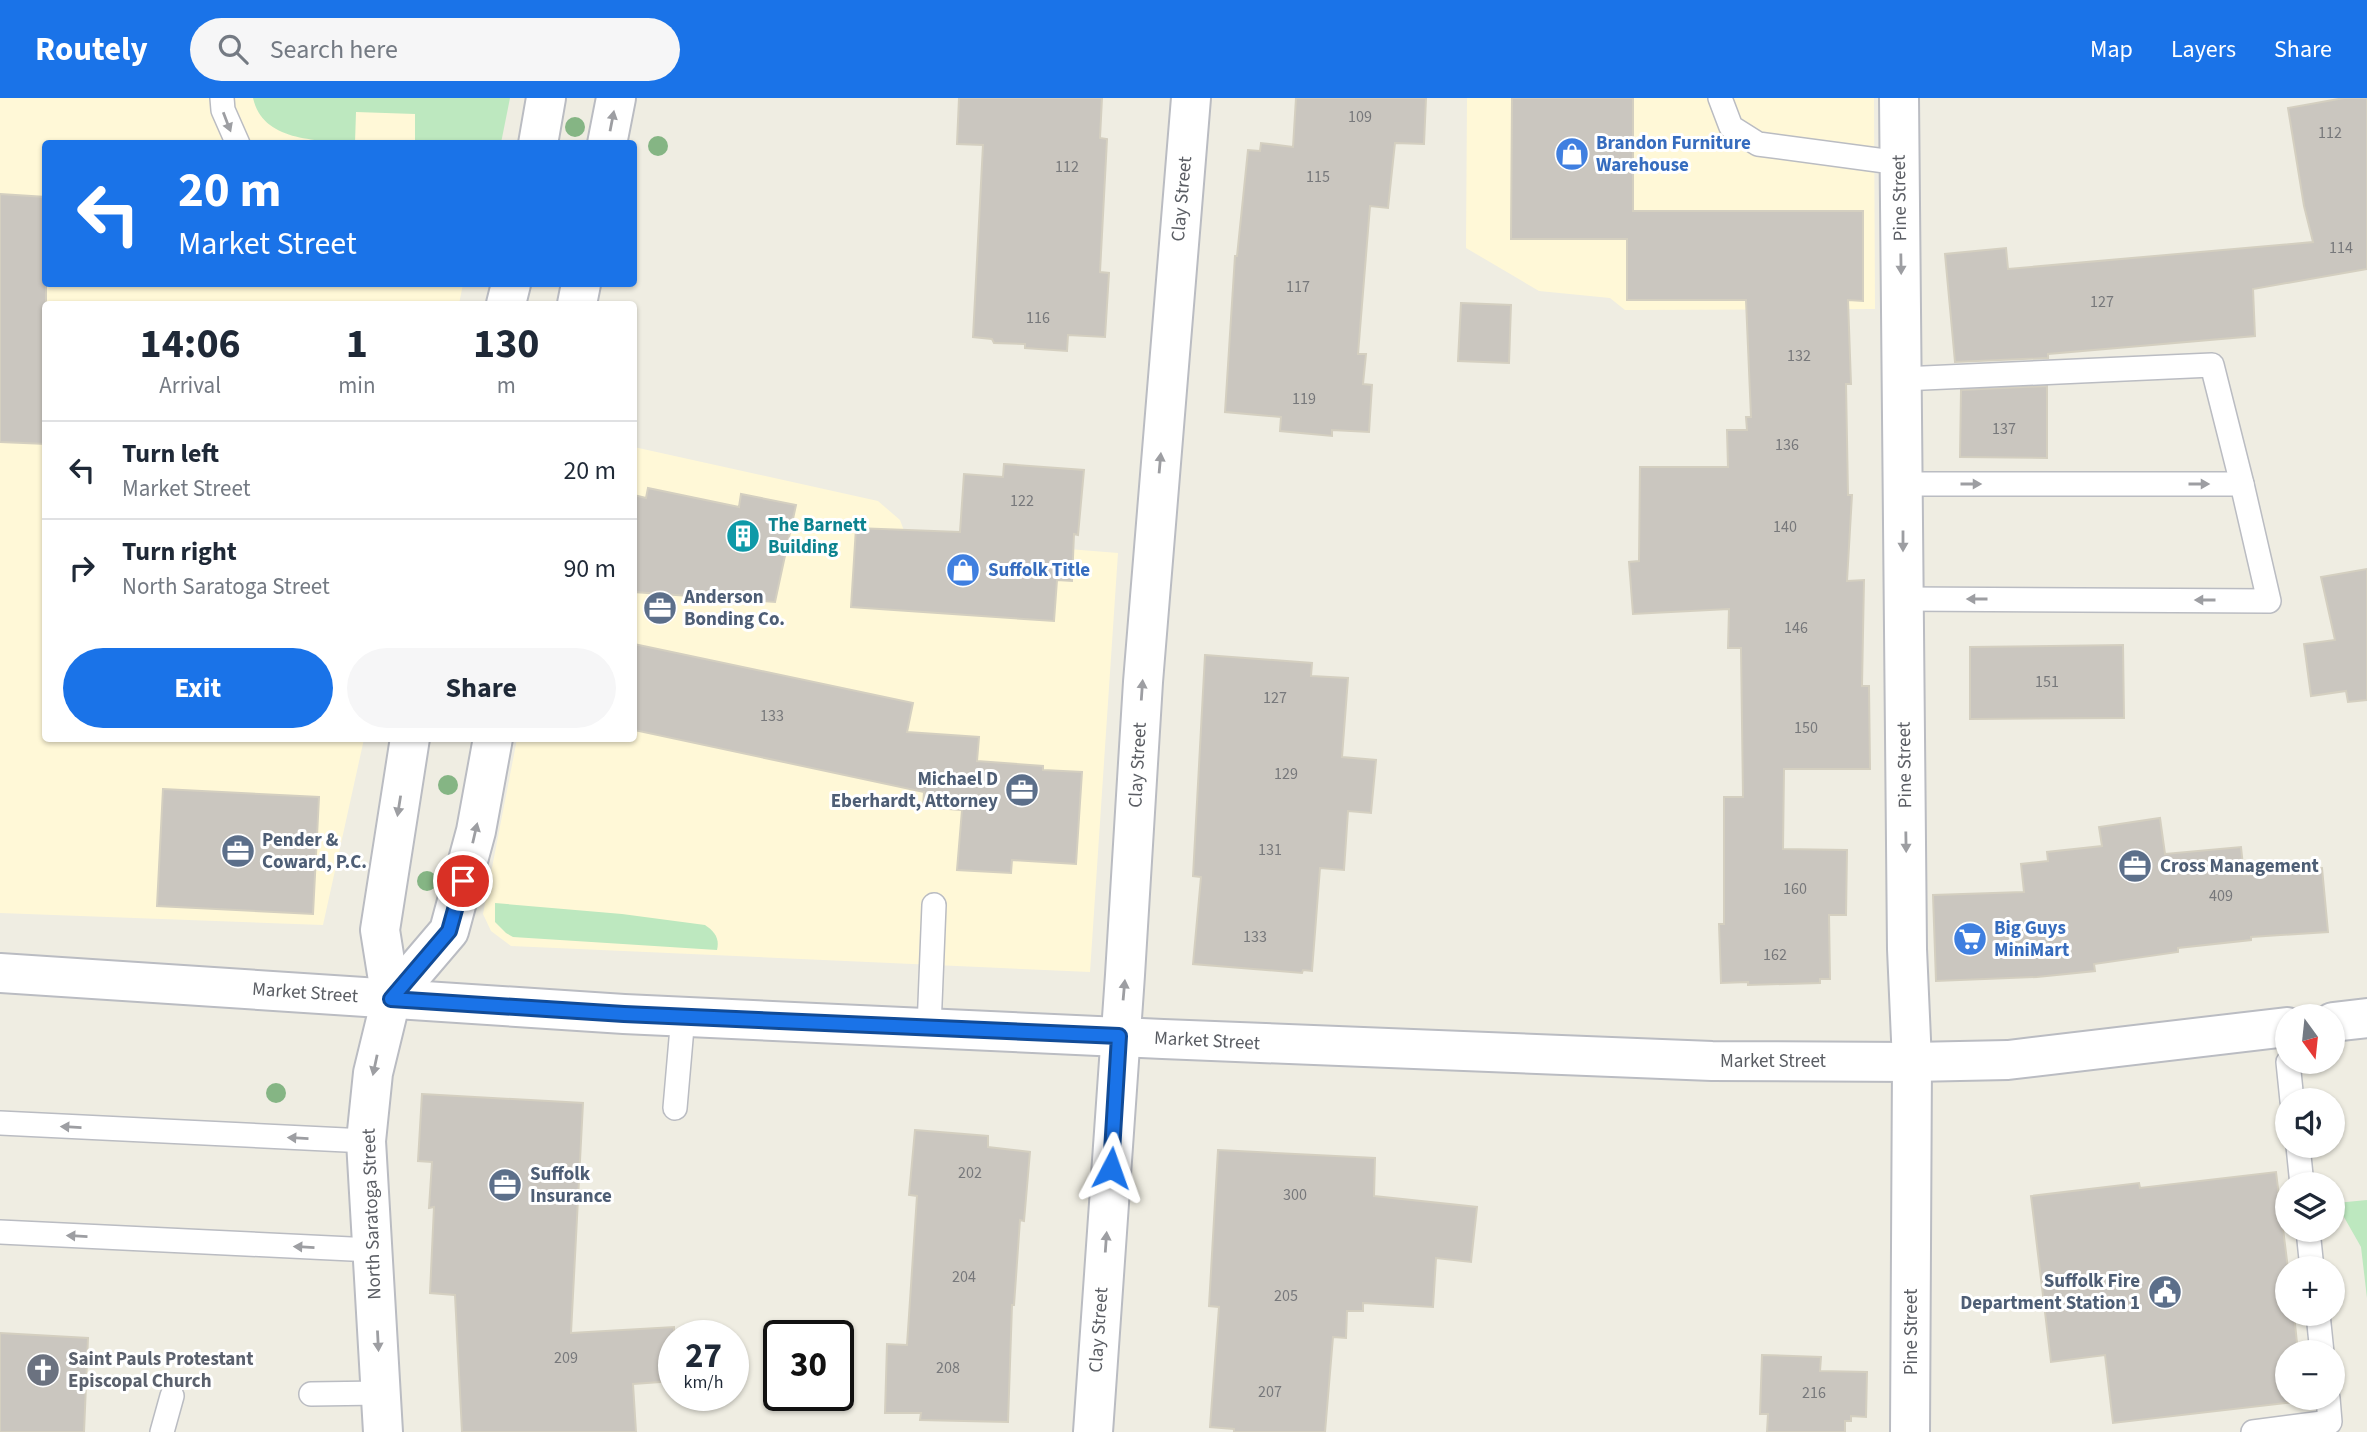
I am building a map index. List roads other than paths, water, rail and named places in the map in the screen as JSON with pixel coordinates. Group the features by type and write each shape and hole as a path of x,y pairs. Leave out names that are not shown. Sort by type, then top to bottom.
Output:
{"street":[{"path":"539,140 546,98"},
{"path":"608,140 616,98"},
{"name":"Clay Street","path":"1093,1432 1143,682 1191,98"},
{"name":"Pine Street","path":"1899,98 1907,949 1912,1062 1910,1432"},
{"name":"North Saratoga Street","path":"383,1432 366,1142 373,1073 391,999 380,930 409,742"},
{"name":"North Saratoga Street","path":"391,999 449,931 476,831 492,742"},
{"name":"Market Street","path":"0,973 624,1014 1712,1061 2008,1060 2275,1045"},
{"path":"2345,1021 2367,1018"}],"lane":[{"path":"222,98 223,110 234,140"},
{"path":"1720,98 1731,127 1758,144 1900,163"},
{"path":"1902,379 2212,365 2269,601 1903,599"},
{"path":"1903,484 2242,484"},
{"path":"929,1028 934,905"},
{"path":"675,1108 683,1016"},
{"path":"0,1123 366,1142"},
{"path":"0,1232 372,1250"},
{"path":"311,1394 381,1393"},
{"path":"162,1432 172,1396"},
{"path":"2253,1432 2330,1422 2329,1410"}],"place":[{"name":"Brandon Furniture Warehouse","path":"1572,154"},
{"name":"The Barnett Building","path":"743,536"},
{"name":"Suffolk Title","path":"963,570"},
{"name":"Anderson Bonding Co.","path":"660,608"},
{"name":"Michael D Eberhardt, Attorney","path":"1022,790"},
{"name":"Pender & Coward, P.C.","path":"238,851"},
{"name":"Cross Management","path":"2135,866"},
{"name":"Big Guys MiniMart","path":"1970,939"},
{"name":"Suffolk Insurance","path":"505,1185"},
{"name":"Suffolk Fire Department Station 1","path":"2165,1292"},
{"name":"Saint Pauls Protestant Episcopal Church","path":"43,1370"}]}
